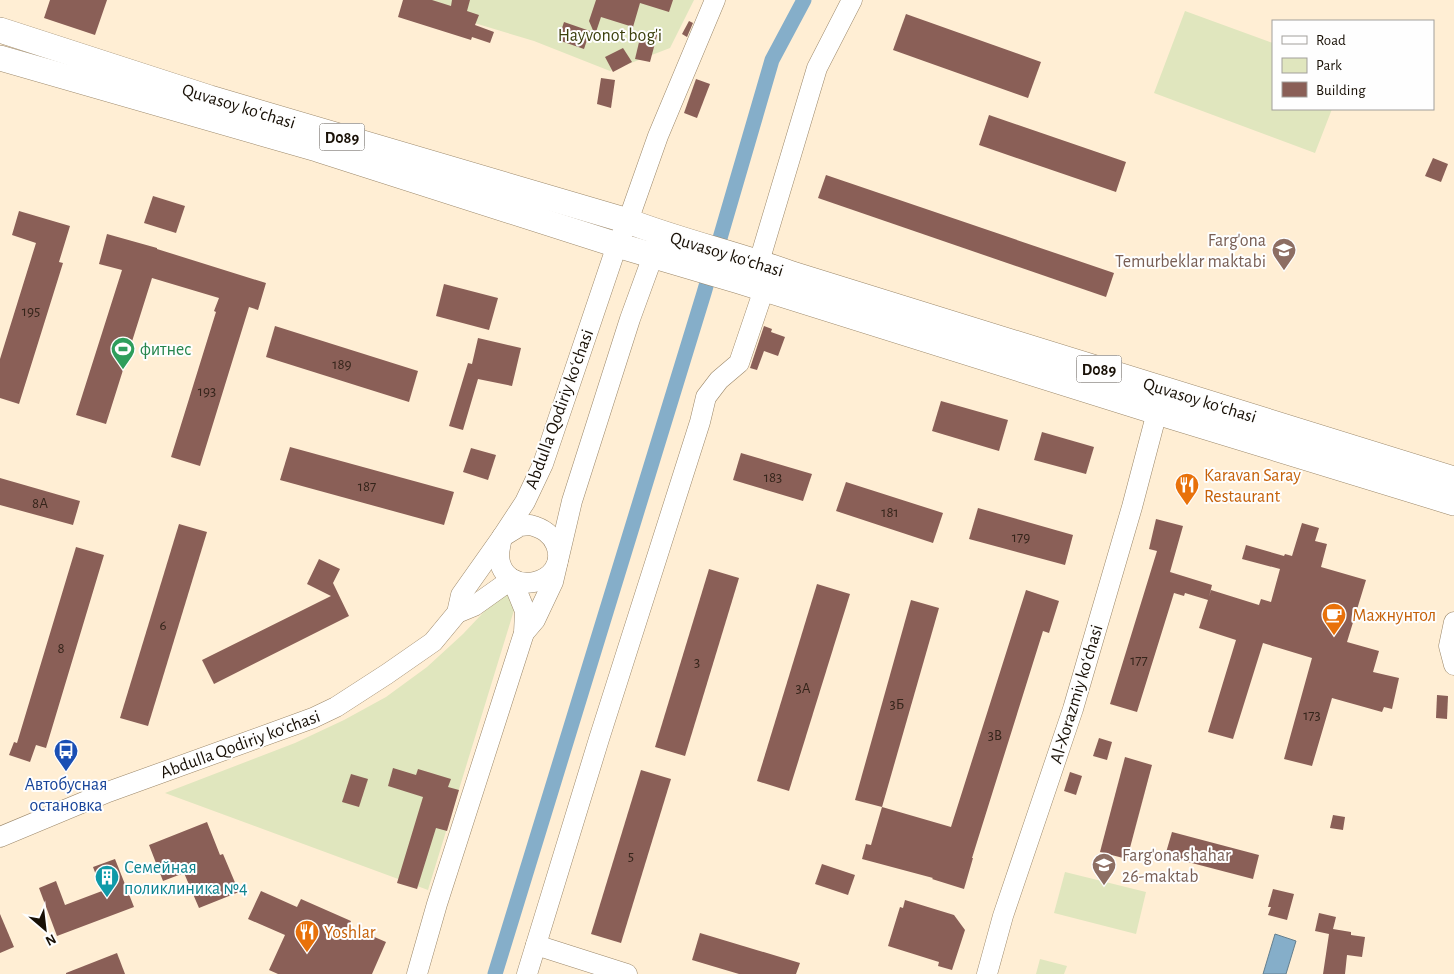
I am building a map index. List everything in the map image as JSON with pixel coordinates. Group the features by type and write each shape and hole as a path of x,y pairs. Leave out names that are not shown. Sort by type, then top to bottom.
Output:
{"main road":[{"name":"Quvasoy koʻchasi","path":"0,30 210,98 628,221 657,245"},
{"name":"Quvasoy koʻchasi","path":"0,58 317,150 617,245 657,245 683,252 1156,412 1454,503"},
{"name":"Quvasoy koʻchasi","path":"753,276 792,274 1454,479"}],"street":[{"name":"Abdulla Qodiriy koʻchasi","path":"0,837 108,792 313,718 336,707 433,642 457,613 461,595 525,502 544,464 617,245 628,221 658,136 715,0"},
{"path":"527,974 596,748 700,422 706,397 720,380 739,363 753,276 817,68 852,0"},
{"name":"Abdulla Qodiriy koʻchasi","path":"524,633 535,620 553,582 572,501 630,319 657,245"},
{"name":"Al-Xorazmiy koʻchasi","path":"987,974 1003,916 1073,709 1132,507 1156,412"},
{"path":"520,526 540,527 554,539 558,558 549,576 531,584 521,583 512,579 500,564 499,555 502,537 520,526"},
{"name":"Abdulla Qodiriy koʻchasi","path":"417,974 437,904 524,633 525,611 512,579 474,606 457,613"},
{"path":"1454,622 1449,646 1454,665"},
{"path":"536,945 627,974"}],"green space":[{"name":"Hayvonot bog'i","path":"409,0 694,0 670,48 610,71 534,41 408,3"},
{"path":"1185,11 1272,43 1272,110 1332,110 1315,153 1154,93"},
{"path":"505,593 510,595 515,607 428,890 165,793 295,743 344,720 386,697 427,667 463,634 497,598"},
{"path":"1065,872 1146,892 1136,934 1054,913"},
{"path":"1040,959 1067,966 1064,974 1036,974"}],"water":[{"path":"1275,934 1296,941 1286,974 1263,974"}],"building":[{"path":"50,0 107,0 95,35 44,18"},
{"path":"403,0 432,0 451,6 452,0 470,0 467,11 479,15 475,25 494,32 490,43 472,37 471,40 398,17"},
{"path":"596,0 673,0 669,12 640,3 633,27 601,17 595,35 589,21"},
{"path":"906,14 1041,62 1028,98 893,50"},
{"path":"689,21 693,23 687,37 682,34"},
{"path":"564,22 590,31 584,49 558,40"},
{"path":"659,28 650,62 635,59 640,38"},
{"path":"623,48 632,62 613,72 605,57"},
{"path":"601,78 615,80 611,108 597,104"},
{"path":"696,79 710,84 697,118 684,113"},
{"path":"989,115 1126,162 1116,192 979,145"},
{"path":"1433,158 1448,164 1441,182 1425,176"},
{"path":"826,175 1114,273 1106,297 818,198"},
{"path":"153,196 185,206 176,233 144,223"},
{"path":"19,211 70,226 59,262 63,263 19,404 0,398 0,359 36,243 12,235"},
{"path":"107,234 266,283 258,310 249,307 200,466 171,457 219,298 152,278 106,424 76,415 122,270 99,264"},
{"path":"444,284 498,298 489,330 436,316"},
{"path":"275,326 418,371 409,402 266,357"},
{"path":"764,326 772,329 771,332 785,337 778,356 764,351 757,370 750,368"},
{"path":"478,338 521,348 512,386 478,379 463,430 449,426 468,363 472,364"},
{"path":"941,401 1008,420 999,451 932,431"},
{"path":"1042,432 1094,447 1086,474 1034,460"},
{"path":"290,447 454,492 444,525 280,480"},
{"path":"471,448 496,455 488,480 463,472"},
{"path":"741,453 812,474 803,501 733,480"},
{"path":"0,478 80,501 73,525 0,505"},
{"path":"846,482 943,513 933,543 836,511"},
{"path":"978,508 1073,535 1065,565 969,539"},
{"path":"1156,519 1183,526 1170,572 1212,585 1209,597 1211,590 1259,605 1261,599 1271,602 1280,569 1242,559 1246,545 1284,556 1285,554 1292,556 1302,523 1319,528 1315,541 1327,544 1321,567 1366,580 1347,642 1379,651 1373,672 1399,678 1392,709 1384,707 1382,712 1332,698 1312,766 1284,759 1312,658 1263,643 1233,739 1208,732 1236,640 1199,628 1208,600 1185,593 1184,596 1174,593 1137,712 1110,704 1157,551 1149,549"},
{"path":"179,524 207,532 148,726 120,718"},
{"path":"76,547 104,555 46,748 36,745 30,762 9,755 14,742 17,743"},
{"path":"319,559 340,569 333,583 349,616 214,684 202,660 331,596 307,584"},
{"path":"709,569 739,578 685,756 655,747"},
{"path":"817,584 850,594 789,791 757,781"},
{"path":"1026,590 1059,601 1049,633 1043,631 964,889 933,878 862,859 866,844 871,845 882,807 951,827"},
{"path":"911,600 939,608 882,807 855,800"},
{"path":"1437,695 1448,696 1447,719 1436,718"},
{"path":"1099,738 1112,742 1107,760 1093,756"},
{"path":"1125,757 1152,765 1127,859 1100,852"},
{"path":"393,768 416,775 418,769 451,779 448,787 459,790 447,831 436,828 417,889 397,883 423,797 388,786"},
{"path":"641,770 671,779 621,943 591,934"},
{"path":"1070,772 1082,776 1076,795 1064,791"},
{"path":"351,774 368,779 359,807 342,802"},
{"path":"1333,815 1345,817 1343,830 1330,828"},
{"path":"207,822 220,855 223,854 239,892 199,908 184,873 163,881 149,845"},
{"path":"1172,832 1259,855 1253,879 1165,856"},
{"name":"Семейная поликлиника №4","path":"115,859 134,907 57,936 39,888 56,881 65,905 102,891 93,867"},
{"path":"822,864 855,875 848,895 815,884"},
{"path":"1273,889 1294,894 1287,920 1268,915 1271,907 1268,907"},
{"path":"261,891 297,907 301,899 351,921 349,926 386,942 372,974 278,974 269,970 285,935 248,919"},
{"path":"905,900 954,915 965,930 952,970 938,966 939,962 888,946 900,907 903,908"},
{"path":"1319,913 1336,917 1333,929 1365,937 1362,957 1347,955 1345,974 1323,974 1329,934 1315,931"},
{"path":"0,914 14,947 0,953"},
{"path":"700,933 800,963 796,974 739,974 692,960"},
{"path":"117,953 125,974 66,974 66,973"}],"waterway":[{"path":"495,974 704,293 772,60 804,0"}],"place":[{"name":"Farg'ona Temurbeklar maktabi","path":"1284,271"},
{"name":"фитнес","path":"123,370"},
{"name":"Karavan Saray Restaurant","path":"1187,506"},
{"name":"Мажнунтол","path":"1334,636"},
{"name":"Автобусная остановка","path":"66,772"},
{"name":"Farg'ona shahar 26-maktab","path":"1104,886"},
{"name":"Семейная поликлиника №4","path":"107,898"},
{"name":"Yoshlar","path":"307,953"}]}
